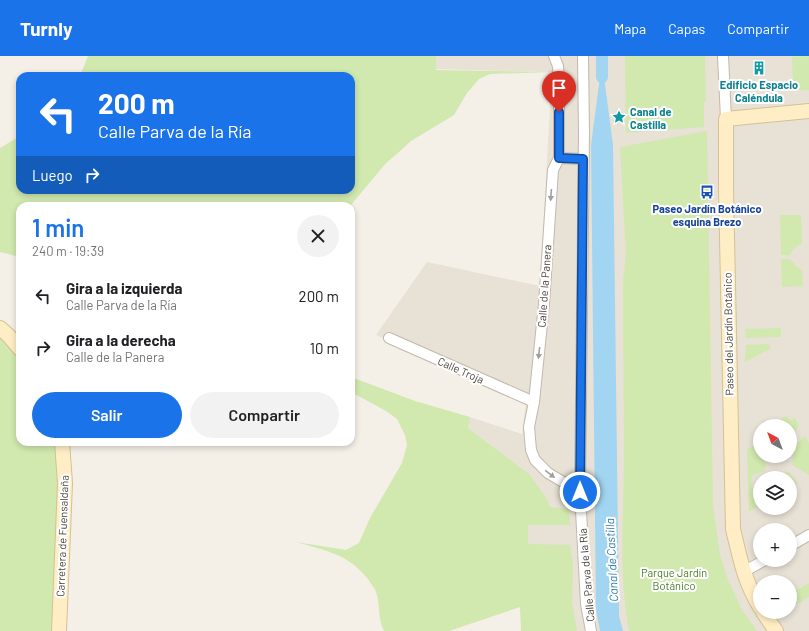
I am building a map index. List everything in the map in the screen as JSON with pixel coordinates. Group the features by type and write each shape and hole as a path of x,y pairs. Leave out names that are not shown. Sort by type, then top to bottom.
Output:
{"street":[{"name":"Calle de la Panera","path":"554,56 558,66 559,82 559,158 553,170 544,304 534,402 529,427 530,450 535,460 548,474 580,492"},
{"name":"Calle Parva de la Ría","path":"583,56 580,492 586,604 591,631"},
{"name":"Paseo del Jardín Botánico","path":"723,56 726,119 725,161 733,529 743,572 753,595"},
{"path":"726,119 809,111"},
{"path":"559,158 583,159"},
{"path":"0,328 10,336 16,344"},
{"name":"Calle Troja","path":"389,338 534,402"},
{"name":"Carretera de Fuensaldaña","path":"59,631 65,483 62,446"},
{"path":"797,542 809,535"},
{"path":"743,572 753,567"},
{"path":"768,619 776,631"}],"shaded area":[{"path":"436,56 809,56 809,631 521,631 528,473 468,428 470,417 522,434 526,402 376,335 427,262 540,286 552,72 436,69"}],"green space":[{"path":"88,56 436,56 436,70 552,72 490,74 479,79 467,93 454,115 411,141 386,163 353,202 16,202 16,256 0,252 0,148 16,138 16,194 355,194 355,72 82,72"},
{"path":"625,56 705,56 706,102 704,102 704,127 626,133"},
{"path":"809,56 809,90 793,90 792,57"},
{"name":"Parque Jardín Botánico","path":"707,131 713,506 720,555 728,580 742,610 757,631 629,631 623,569 623,282 626,254 620,147"},
{"path":"780,215 801,215 802,243 793,249 790,255 781,255"},
{"path":"781,259 790,259 802,270 803,286 782,287"},
{"path":"781,328 781,337 746,338 745,329"},
{"path":"0,334 16,353 16,446 59,446 61,464 54,631 0,631"},
{"path":"768,344 771,348 745,362 746,345"},
{"path":"355,378 415,401 470,417 468,428 528,473 547,499 550,507 569,509 570,525 528,525 528,544 570,545 573,565 572,602 577,631 521,631 520,607 449,631 384,631 380,621 377,594 368,579 360,570 344,558 335,554 296,542 346,550 359,543 370,518 402,463 407,445 405,435 397,419 386,411 355,394"},
{"path":"787,416 789,419 782,419"},
{"path":"805,436 809,443 809,475 792,465 792,463 797,463 797,443"},
{"path":"753,446 753,463 765,463 766,467 764,471 753,471 751,481 753,488 753,509 749,512 747,449"},
{"path":"809,583 809,597 797,604 797,590"}],"water":[{"path":"602,62 613,145 619,616 623,631 600,631 596,609 591,145"}],"waterway":[{"name":"Canal de Castilla","path":"602,56 602,77"}],"place":[{"name":"Edificio Espacio Caléndula","path":"759,68"},
{"name":"Canal de Castilla","path":"619,117"},
{"name":"Paseo Jardín Botánico esquina Brezo","path":"707,192"}],"route":[{"path":"559,112 559,158 583,159 580,492"}]}
